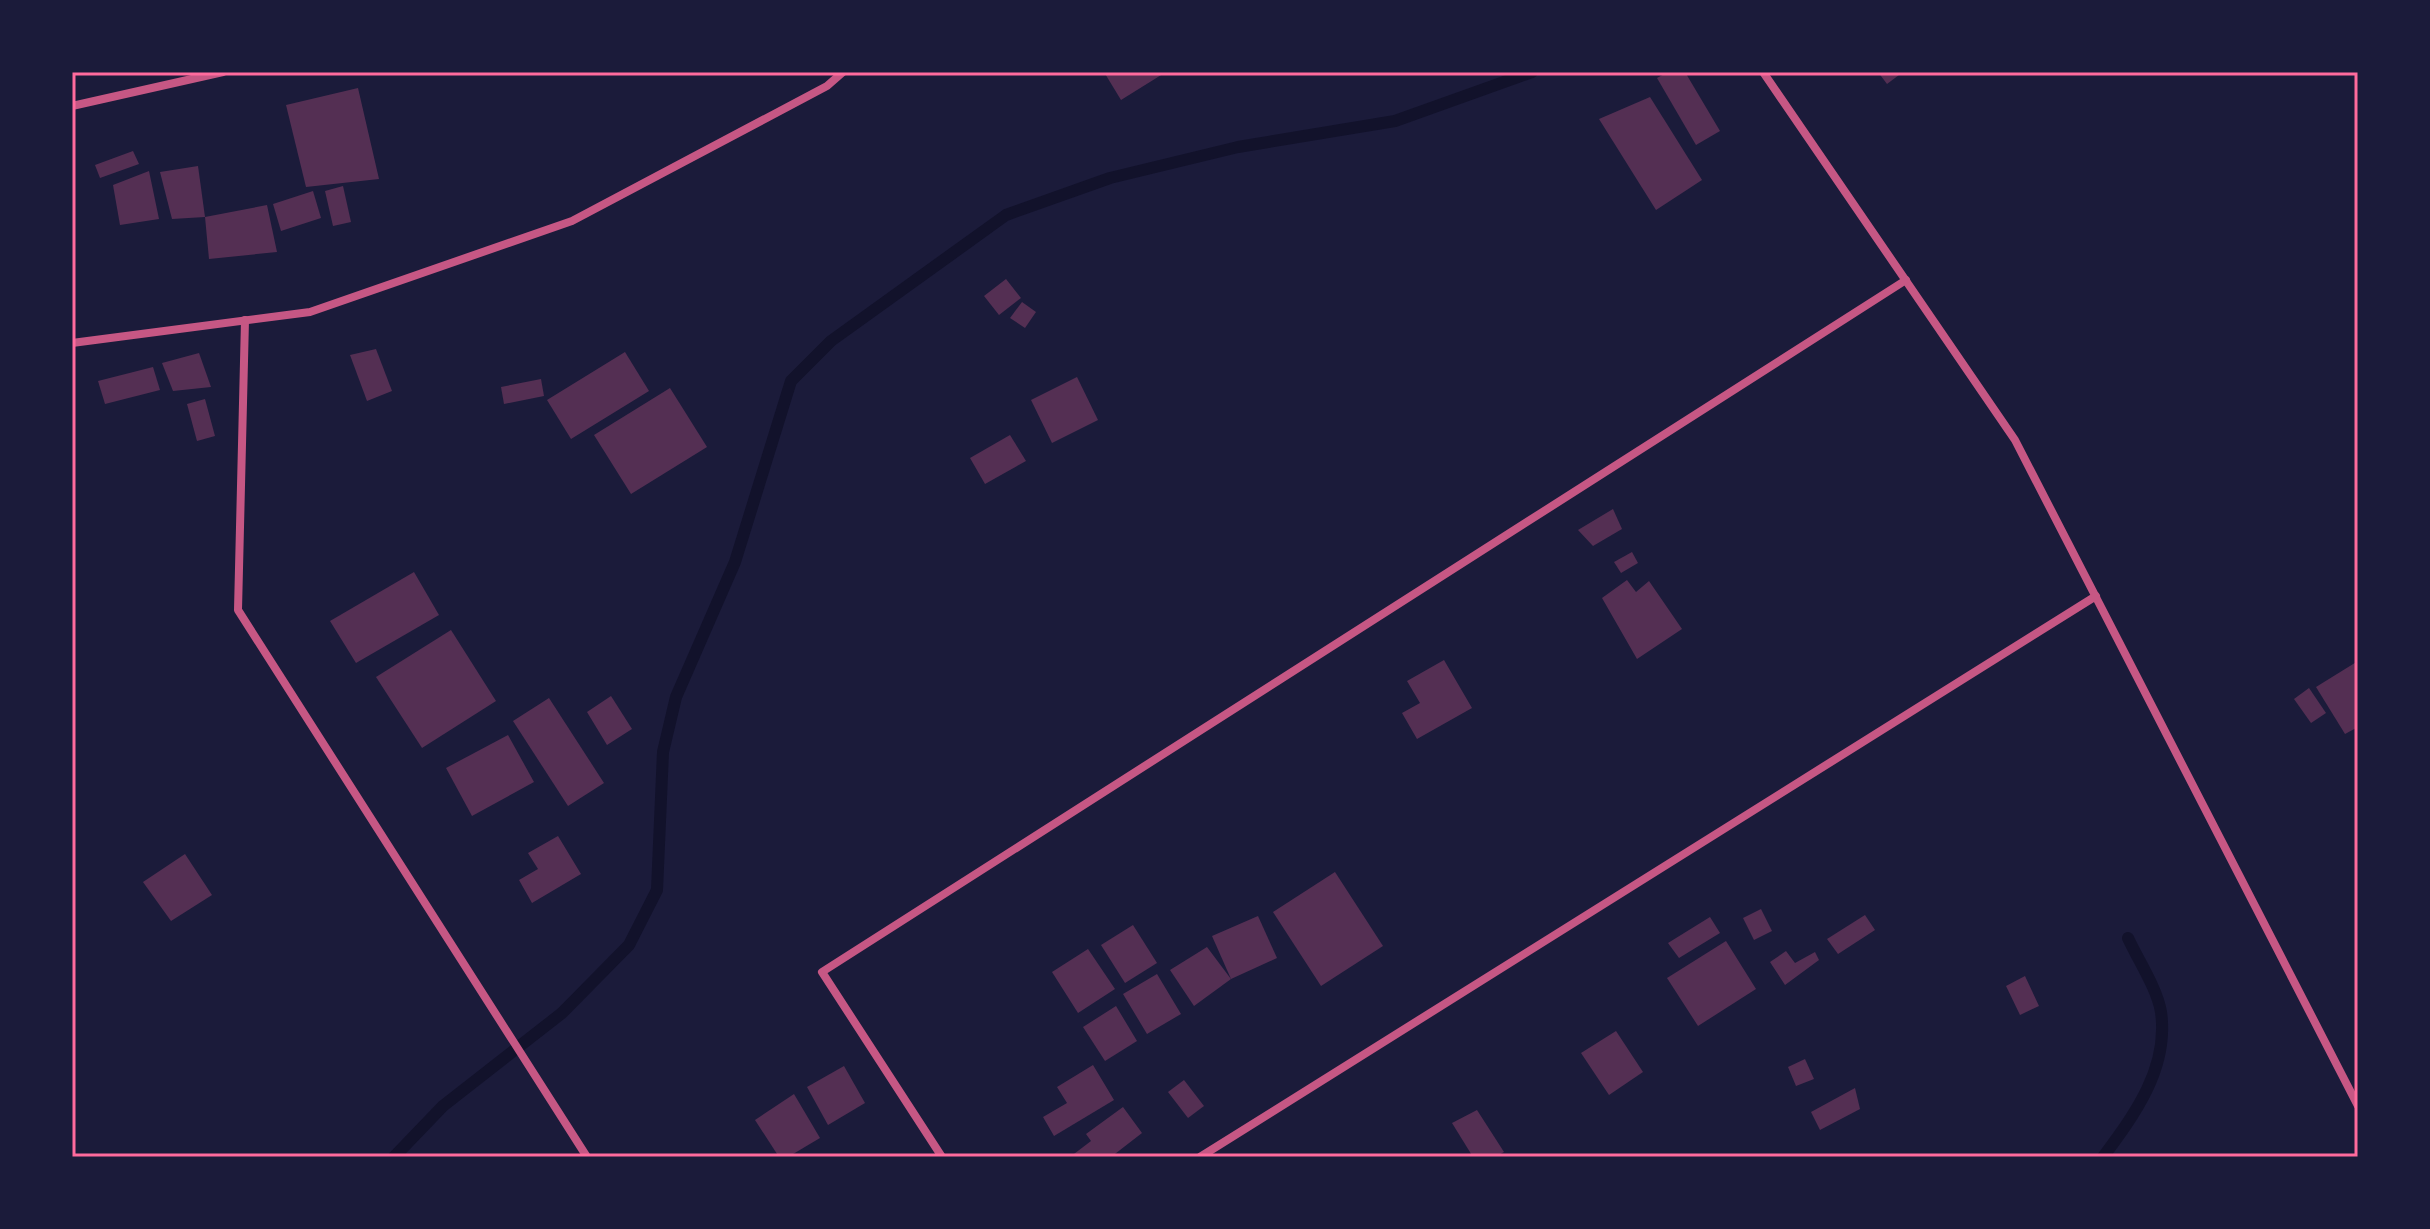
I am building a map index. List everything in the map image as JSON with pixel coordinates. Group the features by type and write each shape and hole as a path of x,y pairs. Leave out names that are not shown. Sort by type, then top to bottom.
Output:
{"street":[{"path":"72,106 223,72"},
{"path":"72,343 310,312 572,221 827,86 843,72"},
{"path":"1763,72 2015,440 2358,1106"},
{"path":"942,1157 822,972 1906,280"},
{"path":"245,320 238,610 587,1157"},
{"path":"1200,1157 2096,596"}],"building":[{"path":"1104,72 1166,72 1121,100"},
{"path":"1668,72 1685,72 1720,131 1696,145 1657,78"},
{"path":"1878,72 1903,72 1887,84"},
{"path":"358,88 379,179 306,187 286,105"},
{"path":"1650,97 1702,180 1656,210 1599,119"},
{"path":"133,151 139,164 100,178 95,165"},
{"path":"198,166 205,217 172,219 160,172"},
{"path":"149,171 159,219 120,225 113,185"},
{"path":"343,186 351,222 333,226 325,191"},
{"path":"313,191 321,218 281,231 273,204"},
{"path":"267,205 277,252 209,259 205,217"},
{"path":"1006,279 1021,298 999,315 984,296"},
{"path":"1022,302 1036,312 1025,328 1010,318"},
{"path":"376,349 392,391 367,401 350,355"},
{"path":"625,352 649,391 571,439 547,400"},
{"path":"199,353 211,387 173,391 162,363"},
{"path":"153,367 160,390 105,404 98,381"},
{"path":"1077,377 1098,420 1052,443 1031,400"},
{"path":"541,379 544,396 504,404 501,387"},
{"path":"670,388 707,447 631,494 594,435"},
{"path":"205,399 215,436 197,441 187,404"},
{"path":"1010,435 1026,461 985,484 970,458"},
{"path":"1613,509 1622,529 1593,546 1578,530"},
{"path":"1632,552 1638,563 1621,573 1614,562"},
{"path":"414,572 439,615 356,663 330,621"},
{"path":"1627,580 1636,592 1649,581 1682,629 1637,659 1602,598"},
{"path":"451,630 496,701 422,748 376,677"},
{"path":"1444,660 1472,708 1417,739 1402,713 1420,703 1407,681"},
{"path":"2358,661 2358,727 2345,734 2316,687"},
{"path":"2309,688 2326,713 2311,723 2294,699"},
{"path":"611,696 632,729 607,745 587,712"},
{"path":"549,698 604,783 568,806 513,721"},
{"path":"508,735 534,782 472,816 446,768"},
{"path":"558,836 581,874 532,903 519,880 538,869 528,853"},
{"path":"185,854 212,895 171,921 143,882"},
{"path":"1335,872 1383,946 1321,986 1273,912"},
{"path":"1761,909 1772,931 1754,940 1743,918"},
{"path":"1865,915 1875,930 1838,954 1827,939"},
{"path":"1258,916 1277,958 1231,979 1212,936"},
{"path":"1710,917 1720,933 1679,958 1668,943"},
{"path":"1133,925 1157,963 1125,983 1101,945"},
{"path":"1726,941 1756,989 1698,1026 1667,978"},
{"path":"1207,947 1231,979 1194,1006 1170,970"},
{"path":"1088,949 1115,989 1078,1013 1052,972"},
{"path":"1786,951 1795,963 1815,952 1819,960 1785,985 1770,962"},
{"path":"1157,974 1181,1014 1147,1034 1123,994"},
{"path":"2025,976 2039,1006 2020,1015 2006,986"},
{"path":"1116,1006 1137,1041 1105,1061 1083,1027"},
{"path":"1616,1031 1643,1072 1609,1095 1581,1053"},
{"path":"1805,1059 1814,1079 1796,1086 1788,1067"},
{"path":"1093,1065 1114,1100 1054,1136 1043,1117 1067,1103 1057,1087"},
{"path":"844,1066 865,1103 828,1125 807,1087"},
{"path":"1184,1080 1204,1106 1188,1118 1168,1092"},
{"path":"1855,1088 1860,1109 1820,1130 1811,1112"},
{"path":"794,1094 820,1138 788,1157 779,1157 755,1120"},
{"path":"1123,1107 1142,1133 1111,1157 1070,1157 1091,1141 1086,1134"},
{"path":"1477,1110 1504,1152 1495,1157 1473,1157 1452,1123"}],"waterway":[{"path":"394,1157 443,1106 562,1013 629,945 657,890 663,752 676,697 735,562 791,381 831,341 1006,215 1110,178 1238,147 1395,121 1532,72"},
{"path":"2103,1157 2138,1107 2155,1071 2160,1052 2161,1012 2156,993 2128,938"}]}
